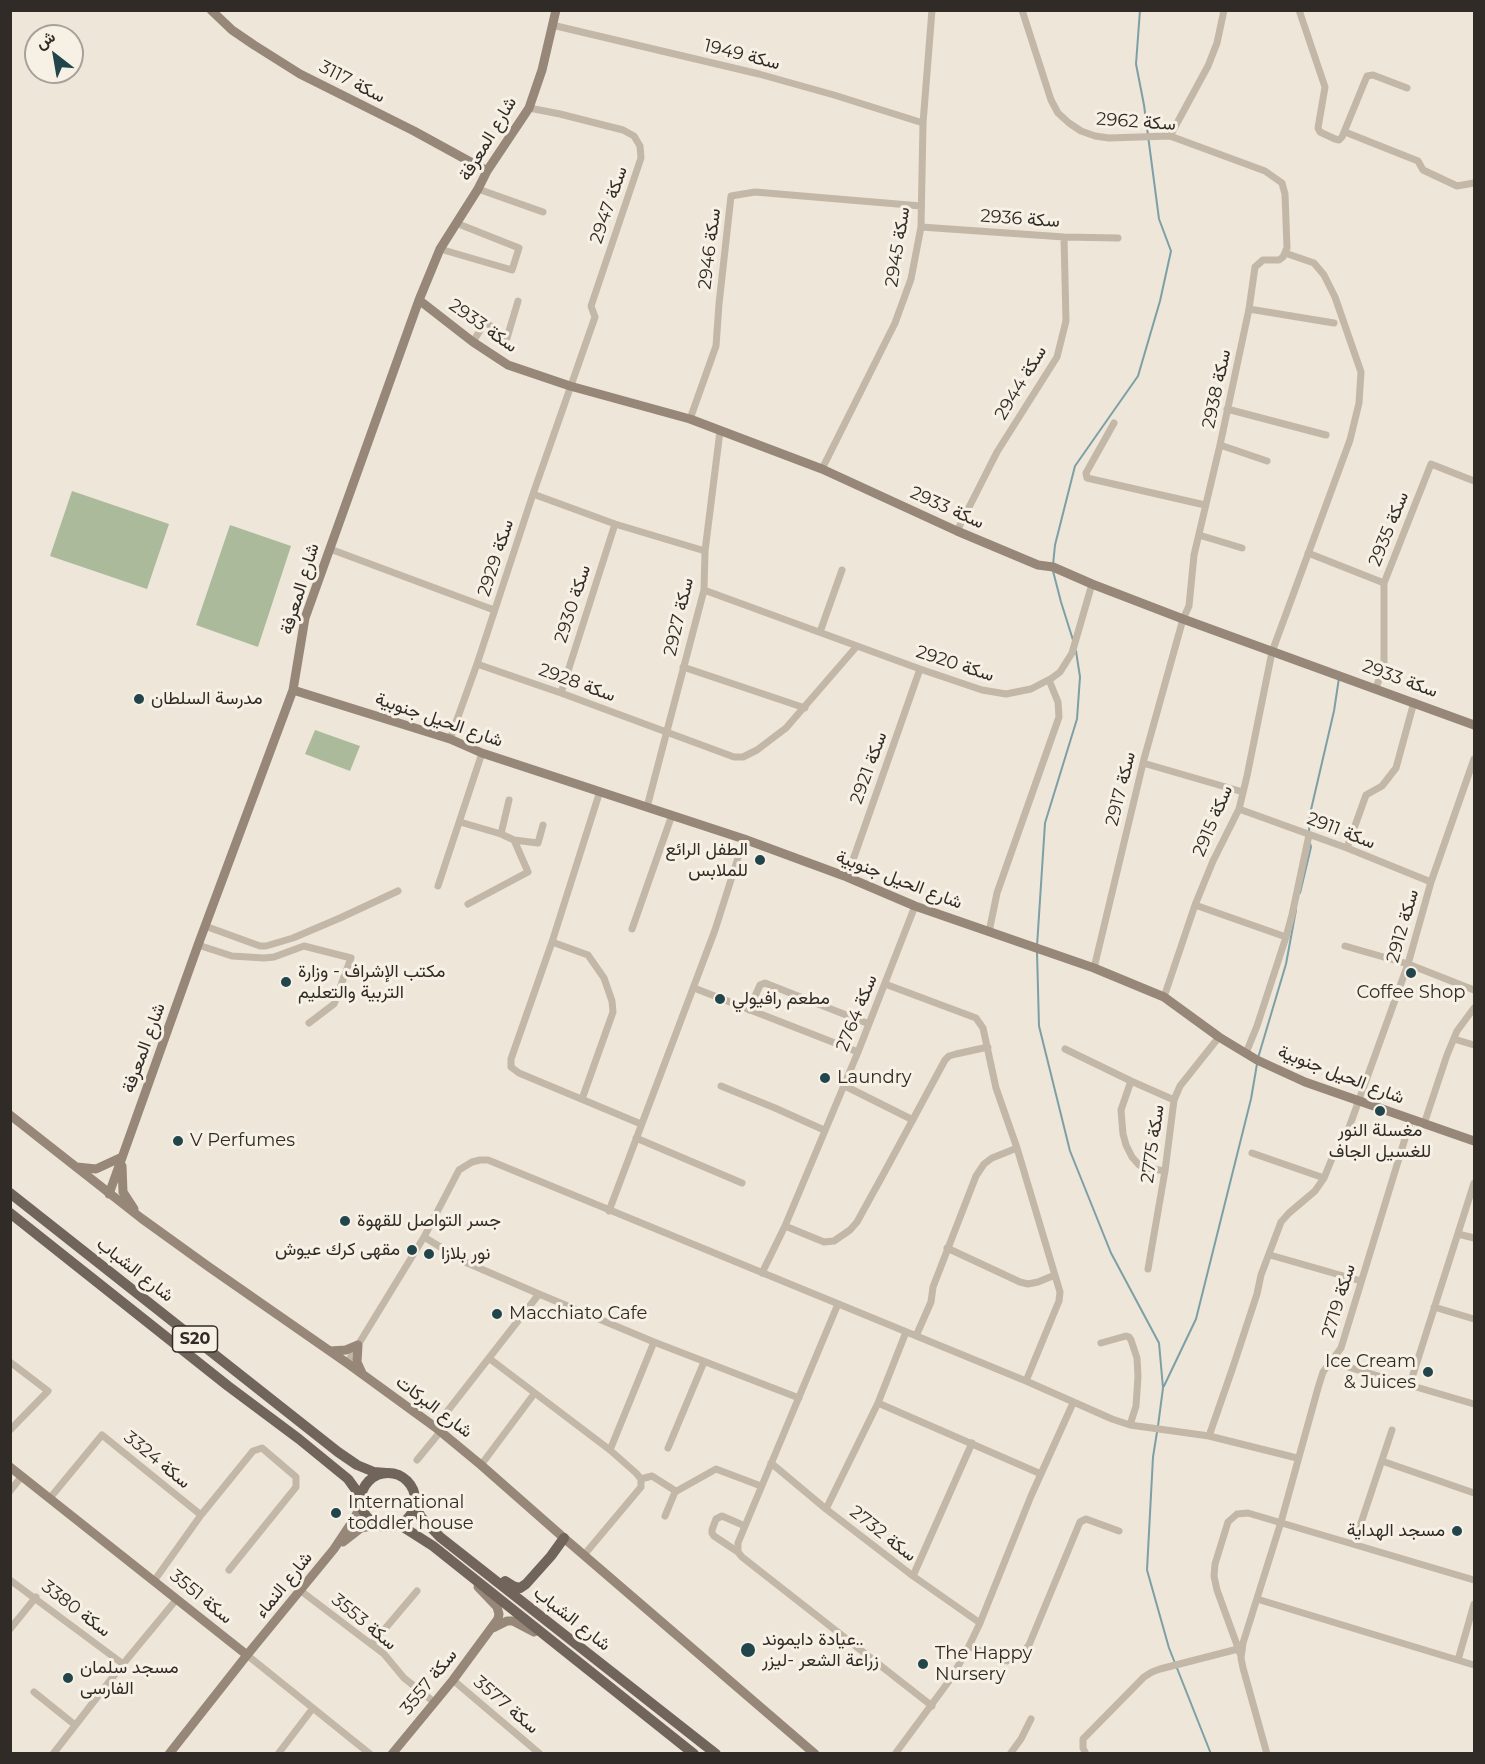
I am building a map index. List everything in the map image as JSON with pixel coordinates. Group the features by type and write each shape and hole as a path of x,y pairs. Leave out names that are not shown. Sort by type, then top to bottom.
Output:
{"main road":[{"name":"شارع الشباب","path":"10,1193 338,1452 357,1465 374,1472 386,1473"},
{"name":"شارع الشباب","path":"10,1213 348,1479 361,1501"},
{"path":"361,1501 367,1483 386,1473"},
{"name":"S20","path":"386,1473 401,1476 410,1483 415,1493 415,1505"},
{"name":"S20","path":"361,1501 366,1516 376,1525"},
{"name":"شارع الشباب","path":"415,1505 421,1518 462,1554 716,1754"},
{"path":"376,1525 388,1528 400,1525 407,1520 415,1505"},
{"name":"شارع الشباب","path":"400,1525 448,1558 694,1754"},
{"path":"462,1554 513,1586 520,1588 552,1556 564,1538"},
{"path":"537,1570 530,1587 531,1598 576,1642"}],"street":[{"name":"سكة 3117","path":"211,10 240,35 300,74 414,131 487,171"},
{"name":"شارع المعرفة","path":"109,1194 292,690 305,618 419,300 440,249 487,171 529,108 542,70 556,10"},
{"name":"سكة 2945","path":"822,469 895,323 911,279 921,227 922,123 932,10"},
{"name":"سكة 2962","path":"1022,10 1051,100 1058,113 1081,131 1102,137 1170,135 1265,171 1282,183 1286,194 1285,253"},
{"path":"1170,135 1208,66 1217,43 1224,10"},
{"path":"1299,10 1325,87 1318,128 1320,132 1335,139 1342,138 1367,76 1373,75 1407,88"},
{"name":"سكة 1949","path":"552,25 759,74 922,123"},
{"name":"سكة 2947","path":"529,108 623,130 634,136 640,146 641,158 591,306 595,317 570,386"},
{"path":"1345,132 1418,161 1423,170 1457,186 1474,183"},
{"path":"478,189 543,212"},
{"name":"سكة 2946","path":"690,419 716,346 731,196 755,192 921,206"},
{"path":"440,249 512,270 519,248 456,223"},
{"name":"سكة 2936","path":"921,227 1064,237 1118,238"},
{"name":"سكة 2944","path":"957,531 997,452 1058,357 1066,321 1064,237"},
{"name":"سكة 2938","path":"1183,619 1189,606 1192,566 1250,309 1255,267 1263,261 1279,260 1285,253"},
{"name":"سكة 2915","path":"1164,997 1195,905 1213,861 1239,809 1272,652 1350,440 1359,403 1361,372 1335,297 1324,275 1314,263 1285,253"},
{"name":"سكة 2933","path":"419,300 473,342 508,365 570,386 690,419 822,469 957,531 1038,565 1053,567 1183,619 1474,724"},
{"path":"473,342 485,322 507,338 518,301"},
{"path":"1250,309 1334,323"},
{"name":"سكة 2929","path":"450,739 570,386"},
{"path":"1227,409 1326,435"},
{"path":"1114,423 1086,473 1087,478 1205,505"},
{"name":"سكة 2927","path":"647,807 704,590 705,551 720,431"},
{"path":"1220,445 1267,461"},
{"name":"سكة 2935","path":"1376,688 1384,665 1384,583 1431,464 1474,481"},
{"path":"533,494 615,524 705,551"},
{"name":"سكة 2930","path":"561,693 615,524"},
{"path":"1199,535 1242,548"},
{"path":"330,549 495,610"},
{"path":"1308,554 1384,583"},
{"path":"820,632 842,570"},
{"name":"سكة 2920","path":"704,590 920,669 982,690 1006,694 1031,689 1060,672 1072,653 1092,584"},
{"name":"سكة 2917","path":"1094,968 1143,763 1183,619"},
{"path":"683,667 805,708 857,646"},
{"name":"سكة 2928","path":"477,664 734,757 743,757 770,740 786,728 805,708"},
{"name":"سكة 2921","path":"847,877 920,669"},
{"path":"989,932 997,893 1059,717 1059,702 1049,680"},
{"name":"شارع الحيل جنوبية","path":"292,690 450,739 482,753 744,839 847,877 915,906 1094,968 1164,997 1219,1037 1305,1082 1474,1141"},
{"path":"1347,848 1366,795 1382,786 1396,768 1414,702"},
{"path":"438,886 482,753"},
{"name":"سكة 2912","path":"1209,1436 1237,1357 1261,1275 1281,1222 1315,1191 1324,1178 1333,1156 1342,1147 1408,964 1431,882 1474,759"},
{"path":"1143,763 1244,792"},
{"path":"600,791 552,942 511,1059 511,1067 519,1073 641,1124"},
{"path":"501,834 509,800"},
{"name":"سكة 2911","path":"1239,809 1347,848 1431,882"},
{"path":"632,929 672,816"},
{"path":"460,822 514,840 538,843 543,825"},
{"path":"1246,1053 1286,937 1309,835"},
{"path":"609,1211 694,988 744,839"},
{"path":"468,904 528,872 514,840"},
{"path":"205,926 260,946 266,946 293,938 398,891"},
{"path":"1195,905 1286,937"},
{"name":"سكة 2764","path":"762,1273 858,1052 915,906"},
{"path":"552,942 588,955 604,978 612,1001 613,1012 582,1098"},
{"path":"198,945 232,956 274,957 304,946 351,958 334,1004 309,1023"},
{"path":"1345,946 1408,964 1474,990"},
{"path":"749,1010 760,985 765,983 869,1024"},
{"path":"885,984 976,1018 983,1028 996,1088 1017,1148 1060,1292 1059,1301 1026,1381"},
{"path":"694,988 858,1052"},
{"path":"1424,1124 1457,1031 1474,1008"},
{"name":"سكة 2775","path":"1148,1269 1165,1171 1174,1100 1180,1086 1219,1037"},
{"path":"1454,1039 1474,1045"},
{"path":"784,1226 824,1242 834,1241 850,1230 857,1222 945,1060 949,1056 988,1047"},
{"path":"1065,1049 1131,1082 1174,1100"},
{"path":"1131,1082 1121,1110 1126,1145 1139,1165 1165,1171"},
{"path":"843,1085 913,1120"},
{"path":"721,1086 824,1131"},
{"name":"شارع البركات","path":"10,1115 141,1218 438,1429 815,1754"},
{"name":"سكة 2719","path":"1241,1658 1243,1643 1281,1522 1297,1458 1323,1372 1341,1348 1411,1119"},
{"path":"636,1138 742,1182"},
{"path":"916,1336 931,1302 933,1287 976,1176 984,1164 992,1158 1017,1148"},
{"path":"1252,1153 1324,1178"},
{"path":"74,1166 96,1169 122,1157 123,1192 141,1218"},
{"path":"347,1363 424,1237 459,1170 472,1162 488,1160 1130,1425 1209,1436 1297,1458"},
{"path":"1410,1384 1474,1183"},
{"path":"1458,1234 1474,1238"},
{"path":"424,1237 465,1262 539,1294 654,1342 799,1398"},
{"path":"947,1248 1028,1284 1055,1275"},
{"path":"1270,1255 1361,1281"},
{"path":"417,1460 539,1294"},
{"path":"738,1552 738,1543 838,1304"},
{"path":"1434,1307 1474,1320"},
{"path":"826,1509 878,1403 906,1332"},
{"path":"1101,1343 1126,1336 1131,1340 1137,1358 1138,1376 1136,1406 1130,1425"},
{"path":"610,1450 654,1342"},
{"path":"330,1352 346,1350 358,1345"},
{"path":"358,1345 357,1362 362,1373"},
{"path":"490,1359 610,1450 641,1479 641,1487 584,1555"},
{"path":"10,1362 48,1391 10,1430"},
{"path":"668,1448 704,1362"},
{"path":"1331,1362 1474,1404"},
{"path":"481,1465 534,1394"},
{"path":"878,1403 1041,1474"},
{"path":"895,1754 952,1677 969,1646 1026,1506 1073,1403"},
{"path":"1354,1544 1392,1430"},
{"name":"سكة 3324","path":"50,1498 102,1435 201,1515"},
{"path":"913,1576 972,1443"},
{"path":"154,1581 201,1515 253,1451 262,1448 296,1477 296,1487 230,1570"},
{"path":"1382,1461 1474,1493"},
{"name":"سكة 2732","path":"771,1463 913,1576 980,1623"},
{"name":"سكة 3551","path":"10,1467 370,1754"},
{"path":"665,1516 675,1492 716,1468 761,1486"},
{"path":"10,1491 22,1476"},
{"path":"641,1479 656,1477 675,1492"},
{"name":"شارع النماء","path":"169,1754 334,1549 354,1519 361,1501"},
{"name":"سكة 2719","path":"1267,1754 1241,1658 1214,1576 1215,1564 1228,1522 1237,1514 1248,1513 1281,1522 1474,1580"},
{"path":"745,1526 722,1516 716,1519 712,1533 932,1706"},
{"path":"969,1646 1007,1661 1019,1657 1029,1645 1080,1522 1086,1519 1119,1531"},
{"name":"شارع النماء","path":"334,1549 354,1532 376,1525"},
{"path":"448,1558 497,1607 500,1614 491,1630"},
{"name":"سكة 3380","path":"10,1580 36,1597 123,1664"},
{"name":"سكة 3553","path":"301,1591 384,1654 404,1678 434,1702"},
{"path":"372,1644 417,1591"},
{"path":"10,1629 36,1597"},
{"path":"1257,1599 1474,1665"},
{"path":"53,1754 176,1600"},
{"path":"1458,1660 1474,1604"},
{"path":"491,1630 501,1623 513,1621 525,1626 579,1663"},
{"name":"سكة 3557","path":"392,1754 491,1630"},
{"path":"1086,1754 1083,1739 1144,1677 1160,1669 1238,1649"},
{"name":"سكة 3577","path":"453,1680 540,1754"},
{"path":"34,1692 75,1725"},
{"path":"278,1754 313,1708"},
{"path":"1010,1754 1022,1739 1031,1719"},
{"path":"526,1754 531,1747"}],"green space":[{"path":"72,491 169,524 147,589 50,556"},
{"path":"230,525 291,546 258,647 196,625"},
{"path":"315,730 360,746 350,771 305,754"}],"waterway":[{"path":"1053,565 1055,545 1075,466 1138,376 1160,301 1171,251 1159,219 1144,105 1136,64 1140,10"},
{"path":"1053,571 1073,640"},
{"path":"1037,946 1045,823 1077,719 1080,677 1076,651"},
{"path":"1309,831 1310,814 1334,711 1339,678"},
{"path":"1300,893 1310,843"},
{"path":"1258,1058 1286,964 1296,910"},
{"path":"1037,952 1039,1026 1070,1151 1111,1253 1159,1343 1163,1388 1158,1426"},
{"path":"1164,1386 1196,1319 1251,1099 1257,1064"},
{"path":"1157,1432 1153,1457 1147,1570 1169,1648 1211,1754"}],"place":[{"name":"مدرسة السلطان","path":"139,699"},
{"name":"الطفل الرائع للملابس","path":"760,860"},
{"name":"Coffee Shop","path":"1411,973"},
{"name":"مكتب الإشراف - وزارة التربية والتعليم","path":"286,982"},
{"name":"مطعم رافيولي","path":"720,999"},
{"name":"Laundry","path":"825,1078"},
{"name":"مغسلة النور للغسيل الجاف","path":"1380,1111"},
{"name":"V Perfumes","path":"178,1141"},
{"name":"جسر التواصل للقهوة","path":"345,1221"},
{"name":"مقهى كرك عيوش","path":"412,1250"},
{"name":"نور بلازا","path":"429,1254"},
{"name":"Macchiato Cafe","path":"497,1314"},
{"name":"Ice Cream & Juices","path":"1428,1372"},
{"name":"International toddler house","path":"336,1513"},
{"name":"مسجد الهداية","path":"1457,1531"},
{"name":"عيادة دايموند.. زراعة الشعر -ليزر","path":"748,1650"},
{"name":"The Happy Nursery","path":"923,1664"},
{"name":"مسجد سلمان الفارسى","path":"68,1678"}]}
